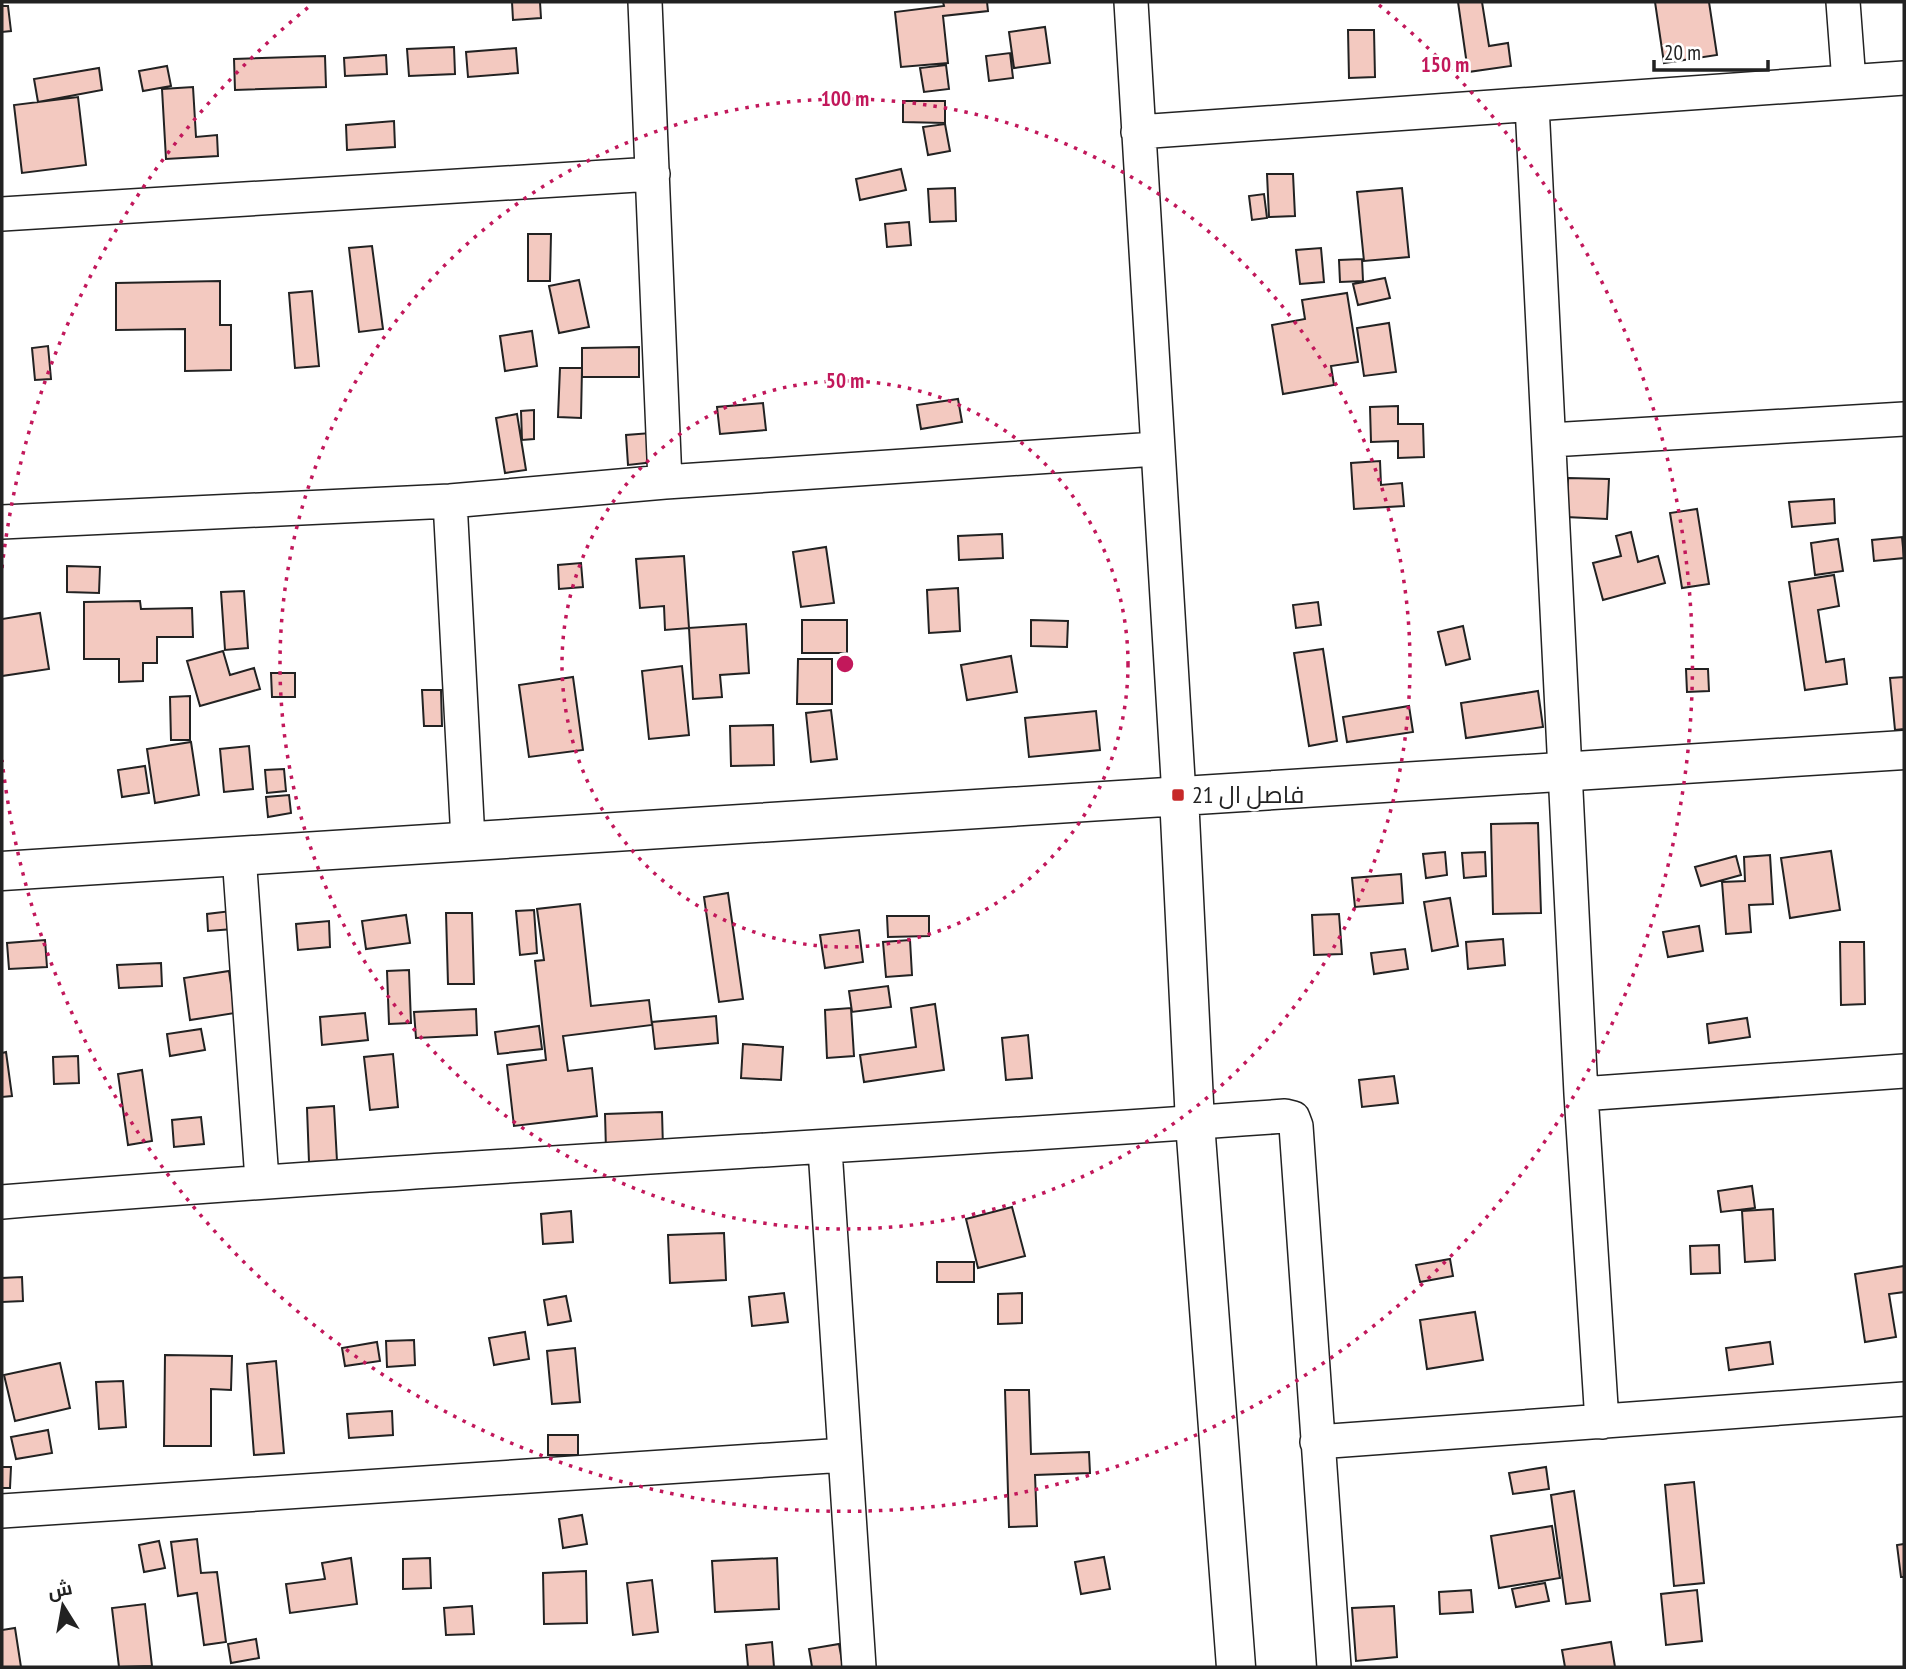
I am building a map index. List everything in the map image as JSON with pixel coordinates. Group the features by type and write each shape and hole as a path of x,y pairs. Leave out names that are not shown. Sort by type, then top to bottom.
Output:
{"street":[{"path":"645,2 665,482"},
{"path":"1131,2 1179,796 1195,1123 1236,1667"},
{"path":"1843,2 1849,82"},
{"path":"1138,132 1904,78"},
{"path":"1532,105 1581,1094 1602,1422"},
{"path":"2,214 653,174"},
{"path":"1550,440 1904,418"},
{"path":"2,522 450,501 665,482 1156,449"},
{"path":"450,501 468,840"},
{"path":"2,871 1904,750"},
{"path":"239,855 262,1180"},
{"path":"1581,1094 1904,1071"},
{"path":"2,1202 262,1180 825,1149 1285,1116 1293,1118 1296,1126 1334,1667"},
{"path":"825,1149 859,1667"},
{"path":"1317,1442 1904,1399"},
{"path":"2,1511 845,1455"}],"building":[{"path":"512,2 540,2 541,18 513,20"},
{"path":"943,2 987,2 988,11 943,16 948,63 901,67 895,12 944,6"},
{"path":"1458,2 1482,2 1489,46 1508,43 1511,66 1468,72"},
{"path":"1655,2 1709,2 1717,55 1664,63"},
{"path":"2,6 8,6 11,31 2,32"},
{"path":"1045,27 1050,63 1014,68 1009,32"},
{"path":"1348,30 1374,30 1375,77 1349,78"},
{"path":"454,47 455,74 409,76 407,49"},
{"path":"516,48 518,73 468,77 466,52"},
{"path":"1010,53 1013,78 989,81 986,56"},
{"path":"386,55 387,74 345,76 344,58"},
{"path":"325,56 326,87 235,90 234,59"},
{"path":"946,65 949,89 924,92 920,68"},
{"path":"167,66 171,86 143,91 139,71"},
{"path":"99,68 102,90 38,102 34,79"},
{"path":"193,87 196,137 217,135 218,156 166,159 162,89"},
{"path":"78,97 86,165 22,173 14,105"},
{"path":"903,101 945,101 945,123 903,122"},
{"path":"394,121 395,147 347,150 346,125"},
{"path":"945,124 950,151 928,155 923,127"},
{"path":"901,169 906,190 860,200 856,179"},
{"path":"1267,174 1293,174 1295,216 1269,217"},
{"path":"955,188 956,221 930,222 928,189"},
{"path":"1402,188 1409,257 1364,261 1357,192"},
{"path":"1264,194 1267,218 1252,220 1249,196"},
{"path":"909,222 911,245 887,247 885,224"},
{"path":"528,234 551,234 550,281 528,281"},
{"path":"372,246 383,329 359,332 349,248"},
{"path":"1321,248 1324,282 1300,284 1296,250"},
{"path":"1362,259 1363,281 1340,282 1339,260"},
{"path":"1385,278 1390,298 1358,305 1353,284"},
{"path":"579,280 589,327 559,333 549,286"},
{"path":"220,281 220,325 231,325 231,370 185,371 185,329 116,330 116,283"},
{"path":"312,291 319,366 295,368 289,293"},
{"path":"1347,293 1358,362 1331,366 1334,385 1283,394 1272,325 1305,319 1302,300"},
{"path":"1389,323 1396,372 1364,376 1357,328"},
{"path":"532,331 537,366 505,371 500,336"},
{"path":"48,346 51,379 35,380 32,348"},
{"path":"639,347 639,377 582,377 582,348"},
{"path":"560,368 582,368 581,418 558,417"},
{"path":"958,399 962,422 921,429 917,405"},
{"path":"763,403 766,430 720,434 717,407"},
{"path":"1398,406 1398,424 1423,424 1424,457 1398,458 1398,441 1371,442 1370,407"},
{"path":"534,410 534,439 522,440 521,411"},
{"path":"517,414 526,470 505,473 496,418"},
{"path":"651,433 654,462 628,465 626,435"},
{"path":"1380,461 1381,485 1402,483 1404,506 1354,509 1351,463"},
{"path":"1568,478 1609,479 1607,519 1566,517"},
{"path":"1834,499 1835,523 1792,527 1789,502"},
{"path":"1697,509 1709,584 1682,588 1670,513"},
{"path":"1631,532 1638,562 1658,556 1665,583 1603,600 1593,563 1621,556 1616,536"},
{"path":"1002,534 1003,558 959,560 958,536"},
{"path":"1902,537 1904,558 1874,561 1872,540"},
{"path":"1838,539 1843,571 1815,575 1811,543"},
{"path":"826,547 834,603 801,607 793,552"},
{"path":"684,556 689,628 665,630 664,606 640,608 636,559"},
{"path":"581,563 583,587 559,589 558,565"},
{"path":"67,566 100,567 99,593 67,592"},
{"path":"1834,575 1839,606 1818,610 1826,662 1844,659 1847,684 1805,690 1789,582"},
{"path":"958,588 960,631 929,633 927,590"},
{"path":"244,591 248,648 225,650 221,592"},
{"path":"140,601 141,609 192,608 193,637 157,637 157,663 143,663 143,681 119,682 119,659 84,659 84,602"},
{"path":"1318,602 1321,625 1296,628 1293,605"},
{"path":"40,613 49,669 2,676 2,619"},
{"path":"802,620 847,620 847,653 802,653"},
{"path":"1031,620 1068,621 1067,647 1031,646"},
{"path":"746,624 749,673 720,675 722,697 693,699 689,628"},
{"path":"1463,626 1470,659 1446,665 1438,632"},
{"path":"1323,649 1337,741 1309,746 1294,653"},
{"path":"223,651 230,675 254,668 260,689 200,706 187,661"},
{"path":"1011,656 1017,692 967,700 961,665"},
{"path":"798,659 832,659 832,704 797,704"},
{"path":"682,666 689,735 649,739 642,671"},
{"path":"1686,669 1708,669 1709,691 1687,692"},
{"path":"271,673 295,673 295,697 272,697"},
{"path":"573,677 583,750 529,757 519,685"},
{"path":"1904,677 1904,729 1895,730 1890,678"},
{"path":"422,690 441,690 442,726 424,726"},
{"path":"1538,691 1543,727 1466,738 1461,703"},
{"path":"190,696 190,740 171,740 170,697"},
{"path":"1409,706 1413,732 1347,742 1343,717"},
{"path":"831,710 837,759 811,762 806,713"},
{"path":"1096,711 1100,750 1029,757 1025,718"},
{"path":"773,725 774,765 731,766 730,726"},
{"path":"191,742 199,795 155,803 147,749"},
{"path":"249,746 253,789 224,792 220,749"},
{"path":"145,766 149,793 122,797 118,770"},
{"path":"284,769 286,791 267,793 265,770"},
{"path":"289,795 291,813 268,817 266,797"},
{"path":"1538,823 1541,913 1493,914 1491,824"},
{"path":"1831,851 1840,910 1790,918 1781,858"},
{"path":"1445,852 1447,875 1426,878 1423,854"},
{"path":"1485,852 1486,876 1464,878 1462,853"},
{"path":"1770,855 1773,904 1749,905 1751,932 1726,934 1722,882 1745,881 1744,857"},
{"path":"1736,856 1741,875 1701,886 1695,867"},
{"path":"1401,874 1403,903 1355,907 1352,878"},
{"path":"728,893 743,999 719,1002 704,897"},
{"path":"1450,898 1458,946 1432,951 1424,902"},
{"path":"580,904 591,1006 649,1000 652,1025 563,1036 568,1071 592,1068 597,1116 514,1126 507,1065 546,1060 535,961 544,960 537,909"},
{"path":"534,910 537,953 520,955 516,911"},
{"path":"231,911 233,929 208,931 207,914"},
{"path":"446,913 472,913 474,984 448,984"},
{"path":"1339,914 1342,954 1314,955 1312,915"},
{"path":"406,915 410,943 366,949 362,921"},
{"path":"887,916 929,916 929,936 888,937"},
{"path":"329,921 330,947 298,950 296,924"},
{"path":"1699,926 1703,951 1668,957 1663,932"},
{"path":"859,930 863,962 825,968 820,935"},
{"path":"1503,939 1505,965 1468,969 1466,942"},
{"path":"45,940 47,967 9,969 7,943"},
{"path":"910,940 912,975 886,977 883,942"},
{"path":"1840,942 1864,942 1865,1004 1841,1005"},
{"path":"1405,949 1408,969 1374,974 1371,953"},
{"path":"161,963 162,986 119,988 117,965"},
{"path":"409,970 411,1023 389,1024 387,971"},
{"path":"229,971 235,1013 190,1020 184,978"},
{"path":"888,986 891,1007 852,1012 849,991"},
{"path":"935,1004 944,1070 864,1082 860,1055 916,1047 911,1008"},
{"path":"851,1008 854,1056 827,1058 825,1010"},
{"path":"476,1009 477,1035 416,1038 414,1012"},
{"path":"365,1013 368,1040 322,1045 320,1017"},
{"path":"716,1016 718,1043 655,1049 652,1022"},
{"path":"1747,1018 1750,1037 1709,1043 1707,1024"},
{"path":"539,1026 542,1049 498,1054 495,1032"},
{"path":"201,1029 205,1050 170,1056 167,1034"},
{"path":"1028,1035 1032,1078 1006,1080 1002,1038"},
{"path":"743,1044 783,1047 781,1080 741,1078"},
{"path":"6,1052 12,1096 2,1097 2,1053"},
{"path":"393,1054 398,1107 370,1110 364,1057"},
{"path":"78,1056 79,1083 54,1084 53,1057"},
{"path":"142,1070 152,1141 128,1145 118,1074"},
{"path":"1394,1076 1398,1103 1362,1107 1359,1080"},
{"path":"334,1106 337,1161 309,1162 307,1108"},
{"path":"662,1112 663,1148 606,1150 605,1114"},
{"path":"201,1117 204,1144 174,1147 172,1120"},
{"path":"1752,1186 1755,1208 1721,1212 1718,1191"},
{"path":"1012,1207 1025,1256 978,1268 966,1219"},
{"path":"1773,1209 1775,1260 1745,1262 1742,1211"},
{"path":"571,1211 573,1242 543,1244 541,1214"},
{"path":"724,1233 726,1280 670,1283 668,1235"},
{"path":"1719,1245 1720,1273 1691,1274 1690,1246"},
{"path":"1450,1259 1453,1276 1420,1282 1416,1265"},
{"path":"937,1262 974,1262 974,1282 937,1282"},
{"path":"1904,1266 1904,1292 1889,1294 1896,1337 1865,1342 1855,1274"},
{"path":"22,1277 23,1301 2,1302 2,1278"},
{"path":"784,1293 788,1322 752,1326 749,1297"},
{"path":"1022,1293 1022,1323 998,1324 998,1294"},
{"path":"566,1296 571,1321 548,1325 544,1300"},
{"path":"1475,1312 1483,1360 1427,1369 1420,1320"},
{"path":"525,1332 529,1359 494,1365 489,1338"},
{"path":"414,1340 415,1365 387,1367 386,1341"},
{"path":"377,1342 380,1361 345,1366 342,1348"},
{"path":"1770,1342 1773,1364 1729,1370 1726,1348"},
{"path":"575,1348 580,1402 552,1404 547,1351"},
{"path":"165,1355 232,1356 231,1390 211,1389 211,1446 164,1446"},
{"path":"276,1361 284,1453 254,1455 247,1364"},
{"path":"60,1363 70,1408 15,1421 4,1375"},
{"path":"123,1381 126,1427 99,1429 96,1382"},
{"path":"1005,1390 1029,1390 1031,1454 1089,1452 1090,1473 1035,1475 1037,1526 1009,1527"},
{"path":"392,1411 393,1435 349,1438 347,1414"},
{"path":"48,1430 52,1453 16,1459 11,1437"},
{"path":"548,1435 578,1435 578,1455 548,1455"},
{"path":"2,1467 11,1467 10,1488 2,1488"},
{"path":"1546,1467 1549,1489 1513,1494 1509,1473"},
{"path":"1694,1482 1704,1583 1674,1586 1665,1485"},
{"path":"1574,1491 1590,1601 1566,1604 1551,1495"},
{"path":"582,1515 587,1544 563,1548 559,1519"},
{"path":"1552,1526 1560,1578 1499,1588 1491,1536"},
{"path":"197,1539 201,1573 217,1572 226,1642 204,1645 197,1593 178,1596 171,1542"},
{"path":"159,1541 165,1568 144,1572 139,1545"},
{"path":"1904,1544 1904,1577 1901,1577 1897,1545"},
{"path":"1104,1557 1110,1589 1081,1594 1075,1562"},
{"path":"351,1558 357,1604 290,1613 286,1584 325,1579 322,1563"},
{"path":"430,1558 431,1588 403,1589 403,1559"},
{"path":"777,1558 779,1609 715,1612 712,1561"},
{"path":"586,1571 587,1623 544,1624 543,1573"},
{"path":"652,1580 658,1632 633,1635 627,1583"},
{"path":"1545,1583 1549,1601 1516,1607 1512,1589"},
{"path":"1471,1590 1473,1612 1440,1614 1439,1592"},
{"path":"1697,1590 1702,1641 1666,1645 1661,1594"},
{"path":"145,1604 152,1666 119,1667 112,1608"},
{"path":"472,1606 474,1634 446,1635 444,1608"},
{"path":"1394,1606 1397,1657 1356,1661 1352,1608"},
{"path":"15,1628 21,1667 2,1667 2,1630"},
{"path":"256,1639 259,1658 231,1663 228,1644"},
{"path":"772,1642 774,1667 748,1667 746,1645"},
{"path":"1611,1642 1615,1667 1565,1667 1562,1650"},
{"path":"839,1644 843,1667 812,1667 809,1649"}],"place":[{"name":"فاصل ال 21","path":"1178,795"}]}
